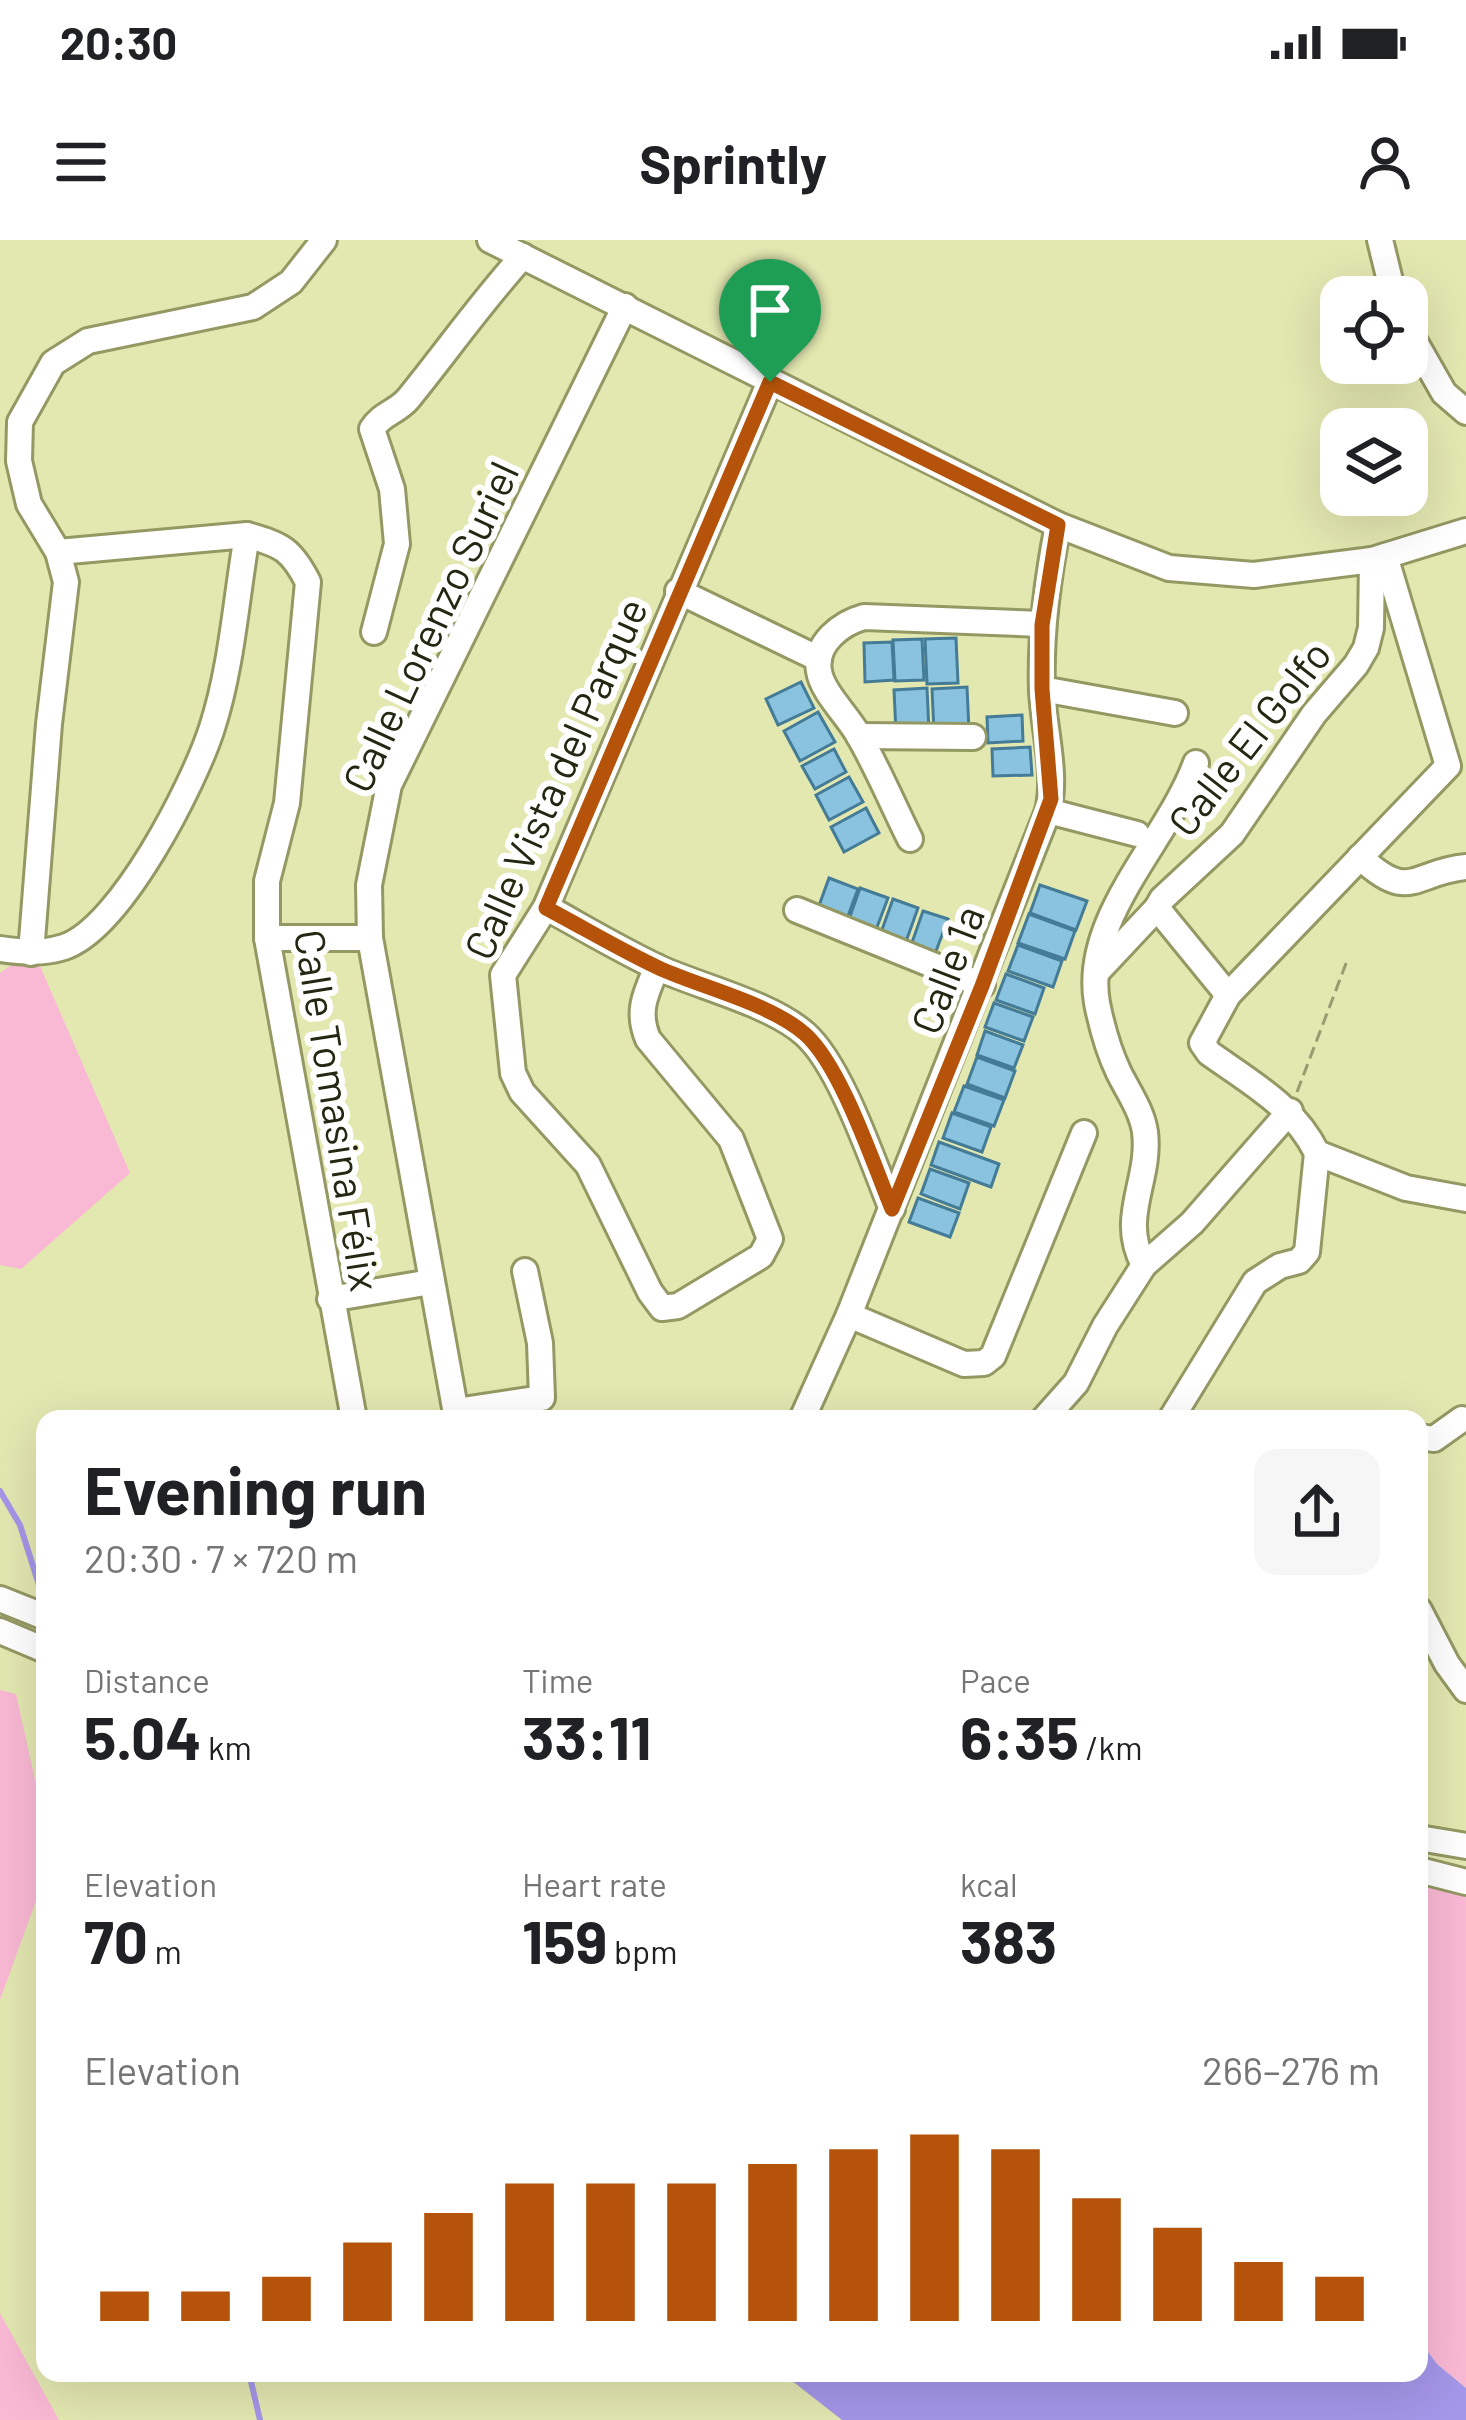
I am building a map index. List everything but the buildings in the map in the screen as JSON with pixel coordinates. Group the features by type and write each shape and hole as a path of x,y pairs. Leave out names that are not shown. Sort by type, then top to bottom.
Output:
{"street":[{"path":"31,953 66,582 58,552 29,504 10,423 53,363 88,341 254,308 291,282 325,240"},
{"path":"490,240 1058,525 1169,568 1255,575 1379,558 1466,531"},
{"path":"1380,240 1389,276"},
{"path":"374,632 397,544 392,489 372,429 378,419 403,406 523,256"},
{"name":"Calle Lorenzo Suriel","path":"455,1410 370,938 369,885 389,785 625,306"},
{"path":"1428,365 1444,393 1466,412"},
{"name":"Calle Vista del Parque","path":"657,967 641,1004 641,1024 648,1039 731,1139 770,1240 761,1256 678,1306 662,1308 588,1165 522,1092 513,1073 503,975 546,908 770,382"},
{"name":"Calle 1a","path":"806,1410 892,1209 1048,812 1052,782 1042,689 1042,625 1058,525"},
{"path":"0,949 31,953 67,946 88,935 134,880 195,770 212,726 247,536 58,552"},
{"name":"Calle Tomasina Félix","path":"247,536 275,543 295,556 308,582 286,803 267,881 267,938 352,1410"},
{"path":"1379,558 1448,766"},
{"name":"Calle El Golfo","path":"1094,974 1162,899 1232,834 1314,714 1356,665 1371,628 1379,558"},
{"path":"678,591 819,659"},
{"path":"910,839 859,736 818,674 828,639 845,622 864,617 1042,625"},
{"path":"1042,689 1175,713"},
{"path":"859,736 973,737"},
{"path":"1177,1410 1256,1282 1280,1266 1299,1261 1307,1252 1317,1154 1290,1111 1209,1053 1202,1043 1204,1034 1228,995 1466,747"},
{"path":"1144,1265 1132,1238 1145,1134 1106,1044 1094,974 1101,939 1119,899 1183,800 1196,763"},
{"path":"1048,812 1138,834"},
{"path":"1360,857 1383,878 1409,884 1466,866"},
{"path":"546,908 657,967 776,1016 806,1035 862,1135 892,1209"},
{"path":"1157,908 1228,995"},
{"path":"797,910 982,986"},
{"path":"267,938 370,938"},
{"path":"1052,1410 1076,1383 1144,1265 1192,1223 1290,1111"},
{"path":"849,1315 964,1364 984,1363 992,1356 1084,1133"},
{"path":"1317,1154 1406,1188 1466,1199"},
{"path":"525,1270 540,1343 543,1408"},
{"path":"330,1299 431,1282"},
{"path":"1428,1438 1434,1439 1462,1419"},
{"path":"0,1599 36,1613"},
{"path":"1428,1627 1466,1690"},
{"path":"0,1631 36,1646"},
{"path":"1428,1840 1466,1846"},
{"path":"1428,1872 1466,1882"}],"path":[{"path":"1290,1111 1347,961"}],"shaded area":[{"path":"33,950 130,1173 21,1269 0,1265 0,973"},
{"path":"0,1690 16,1694 36,1784 36,1901 0,2000"},
{"path":"1428,1885 1466,1897 1466,2388 1428,2352"},
{"path":"0,2313 59,2420 0,2420"},
{"path":"1428,2352 1466,2388 1466,2420 842,2420 793,2382 1428,2382"}],"waterway":[{"path":"0,1491 20,1525 36,1576"},
{"path":"251,2382 260,2420"}],"route":[{"path":"770,382 1058,525 1042,625 1044,721 1052,782 1048,812 892,1209 862,1135 806,1035 776,1016 657,967 546,908 770,382"}]}
